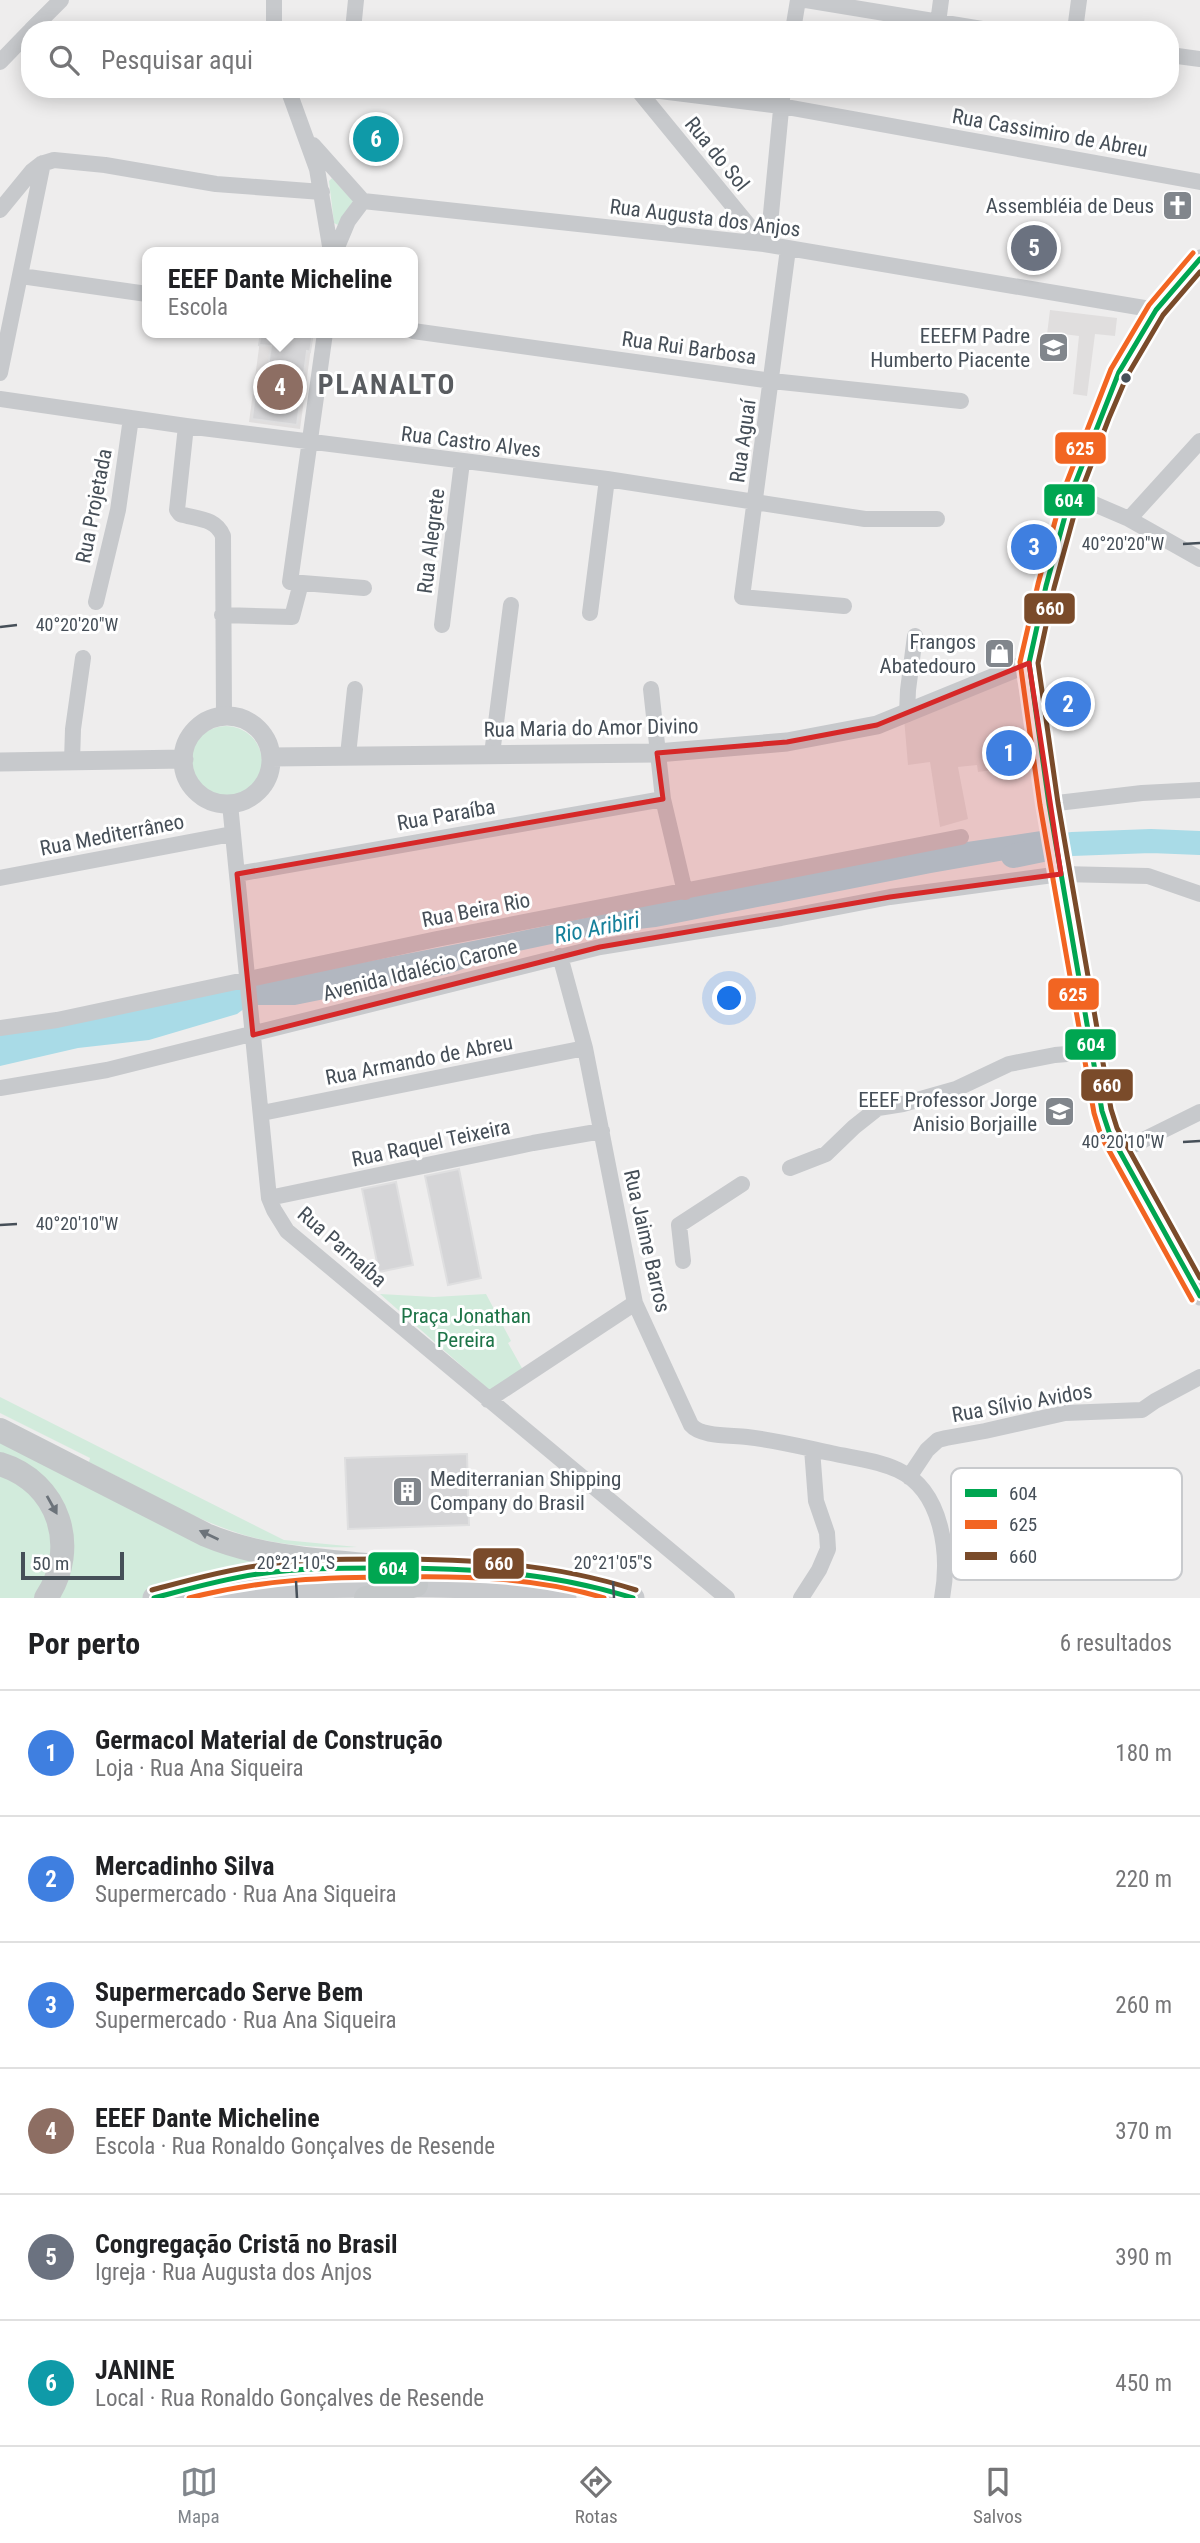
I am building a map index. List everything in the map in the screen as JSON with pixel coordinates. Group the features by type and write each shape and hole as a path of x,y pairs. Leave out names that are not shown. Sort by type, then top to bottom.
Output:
{"main road":[{"path":"0,1430 228,1544 267,1553 396,1567"},
{"path":"0,1464 20,1472 37,1484 50,1500 59,1518 63,1559 57,1579 46,1598"},
{"path":"154,1598 232,1578 291,1570 396,1567 470,1567 518,1571 564,1578 633,1598"},
{"path":"225,1598 292,1588 416,1585 486,1587 565,1598"},
{"path":"366,1598 416,1585"}],"street":[{"path":"39,21 61,0"},
{"path":"274,0 274,21"},
{"path":"354,21 356,0"},
{"path":"794,21 798,0"},
{"path":"806,0 927,21"},
{"path":"938,21 941,0"},
{"path":"1076,21 1079,0"},
{"path":"0,62 21,40"},
{"path":"1179,56 1200,59"},
{"path":"291,98 335,232 334,247"},
{"name":"Rua do Sol","path":"644,98 766,245"},
{"name":"Rua Cassimiro de Abreu","path":"717,98 781,106 1200,182"},
{"path":"766,245 782,98"},
{"path":"302,128 363,201 335,232"},
{"path":"0,209 32,171 43,163 62,159 216,184 321,184"},
{"path":"0,373 43,163"},
{"path":"321,184 326,170 337,173"},
{"name":"Rua Augusta dos Anjos","path":"363,201 766,245 1156,310"},
{"name":"Rua Aguaí","path":"788,249 742,597 844,606"},
{"path":"1200,259 1156,310 1119,372 1071,494 1046,586 1030,663 1049,804 1102,1111 1119,1152 1200,1296"},
{"path":"20,276 142,293"},
{"name":"Rua Rui Barbosa","path":"418,332 772,381 961,401"},
{"path":"325,338 290,582 364,588"},
{"name":"Rua Castro Alves","path":"0,398 186,426 607,479 865,519 937,519"},
{"name":"Rua Projetada","path":"96,602 118,510 131,418"},
{"path":"186,426 177,510 180,514 211,522 219,528 223,540 224,716"},
{"path":"1129,519 1200,441"},
{"name":"Rua Alegrete","path":"442,625 462,462"},
{"path":"590,613 607,479"},
{"path":"1071,494 1129,519 1200,559"},
{"path":"222,615 292,617 301,583"},
{"path":"492,754 511,605"},
{"path":"908,714 908,690 915,636"},
{"path":"72,761 72,729 83,657"},
{"name":"Rua Maria do Amor Divino","path":"271,757 657,753 787,743 877,725 1030,663"},
{"path":"348,755 355,689"},
{"path":"651,689 663,799 685,891"},
{"path":"224,716 241,719 256,727 267,740 271,757 269,774 260,789 247,800 230,804 214,802 200,794 186,775 184,759 187,743 196,730 209,720 224,716"},
{"path":"0,762 184,759"},
{"path":"1049,804 1142,793 1200,790"},
{"name":"Rua Paraíba","path":"237,874 663,799"},
{"path":"230,804 247,980"},
{"name":"Rua Mediterrâneo","path":"0,878 232,834"},
{"name":"Rua Beira Rio","path":"0,1028 57,1020 437,939 961,837"},
{"name":"Avenida Idalécio Carone","path":"0,1088 107,1070 560,956 1060,865 1148,876 1200,894"},
{"name":"Rua Jaime Barros","path":"560,956 585,1048 635,1303 693,1428 701,1432 773,1441 876,1462 909,1477 933,1508 941,1528 944,1576 942,1598"},
{"name":"Rua Parnaíba","path":"247,980 270,1198 287,1231 727,1598"},
{"name":"Rua Armando de Abreu","path":"261,1114 585,1048"},
{"path":"790,1168 826,1154 878,1108 956,1089 1009,1064 1055,1055 1091,1052"},
{"path":"1119,1152 1200,1112"},
{"name":"Rua Raquel Teixeira","path":"270,1198 520,1145 602,1131"},
{"path":"683,1261 679,1225 742,1184"},
{"path":"488,1400 635,1303"},
{"name":"Rua Sílvio Avidos","path":"909,1477 927,1450 938,1440 1065,1413 1142,1410 1200,1377"},
{"path":"801,1598 819,1570 828,1549 827,1533 816,1501 812,1449"}],"highlighted area":[{"path":"1029,663 1061,874 890,897 600,947 253,1035 237,874 663,799 657,753 787,742 877,725"}],"shaded area":[{"name":"EEEFM Padre Humberto Piacente","path":"1050,310 1117,318 1115,336 1095,334 1087,396 1073,394 1079,336 1063,334 1060,361 1044,359"},
{"path":"260,338 312,338 300,429 249,422"},
{"path":"1016,676 1036,764 978,772 977,765 958,767 968,819 940,827 930,762 908,765 904,718"}],"green space":[{"path":"332,178 353,201 338,225 334,223 329,181"},
{"path":"226,726 246,732 256,742 262,762 256,782 246,792 226,798 206,792 196,782 190,762 196,742 206,732"},
{"name":"Praça Jonathan Pereira","path":"380,1294 434,1297 486,1294 523,1370 491,1390 488,1389"},
{"path":"0,1397 284,1540 357,1547 276,1542 211,1523 158,1498 89,1462 90,1458 0,1413"},
{"path":"0,1438 274,1562 202,1576 207,1598 0,1598"}],"water":[{"name":"Rio Aribiri","path":"1041,831 1045,853 656,927 603,933 514,952 448,974 295,1005 249,1005 237,1014 149,1040 78,1048 0,1066 0,1033 478,940 919,849"}],"building":[{"path":"370,130 384,132 381,148 368,146"},
{"path":"260,338 312,338 310,352 307,351 297,425 252,419 255,394 264,396 271,346 259,345"},
{"path":"459,1169 481,1278 448,1285 425,1176"},
{"path":"396,1182 413,1265 379,1272 362,1189"},
{"name":"Mediterranian Shipping Company do Brasil","path":"467,1454 469,1525 348,1529 345,1458"}],"waterway":[{"name":"Rio Aribiri","path":"1013,856 1072,844 1151,841 1200,843"}],"transit line":[{"name":"625","path":"1192,1300 1101,1136 1094,1113 1040,805 1020,662 1063,492 1111,369 1149,305 1193,253"},
{"name":"604","path":"1200,259 1156,310 1119,372 1071,494 1029,663 1049,804 1102,1111 1109,1132 1200,1296"},
{"name":"660","path":"1200,272 1163,315 1127,376 1109,418 1079,497 1054,588 1038,663 1058,803 1111,1109 1117,1128 1200,1278"},
{"name":"660","path":"152,1590 217,1573 272,1564 383,1559 511,1564 573,1574 636,1590"},
{"name":"604","path":"154,1598 258,1574 334,1568 445,1569 508,1573 570,1582 633,1598"},
{"name":"625","path":"189,1598 295,1580 427,1577 529,1582 604,1598"}],"place":[{"name":"JANINE","path":"376,139"},
{"name":"Assembléia de Deus","path":"1177,206"},
{"name":"Congregação Cristã no Brasil","path":"1034,248"},
{"name":"EEEFM Padre Humberto Piacente","path":"1053,348"},
{"name":"EEEF Dante Micheline","path":"280,387"},
{"name":"Supermercado Serve Bem","path":"1034,547"},
{"name":"Frangos Abatedouro","path":"999,654"},
{"name":"Mercadinho Silva","path":"1068,704"},
{"name":"Germacol Material de Construção","path":"1009,753"},
{"name":"EEEF Professor Jorge Anisio Borjaille","path":"1060,1112"},
{"name":"Mediterranian Shipping Company do Brasil","path":"407,1491"}],"district":[{"name":"PLANALTO","path":"387,384"}]}
